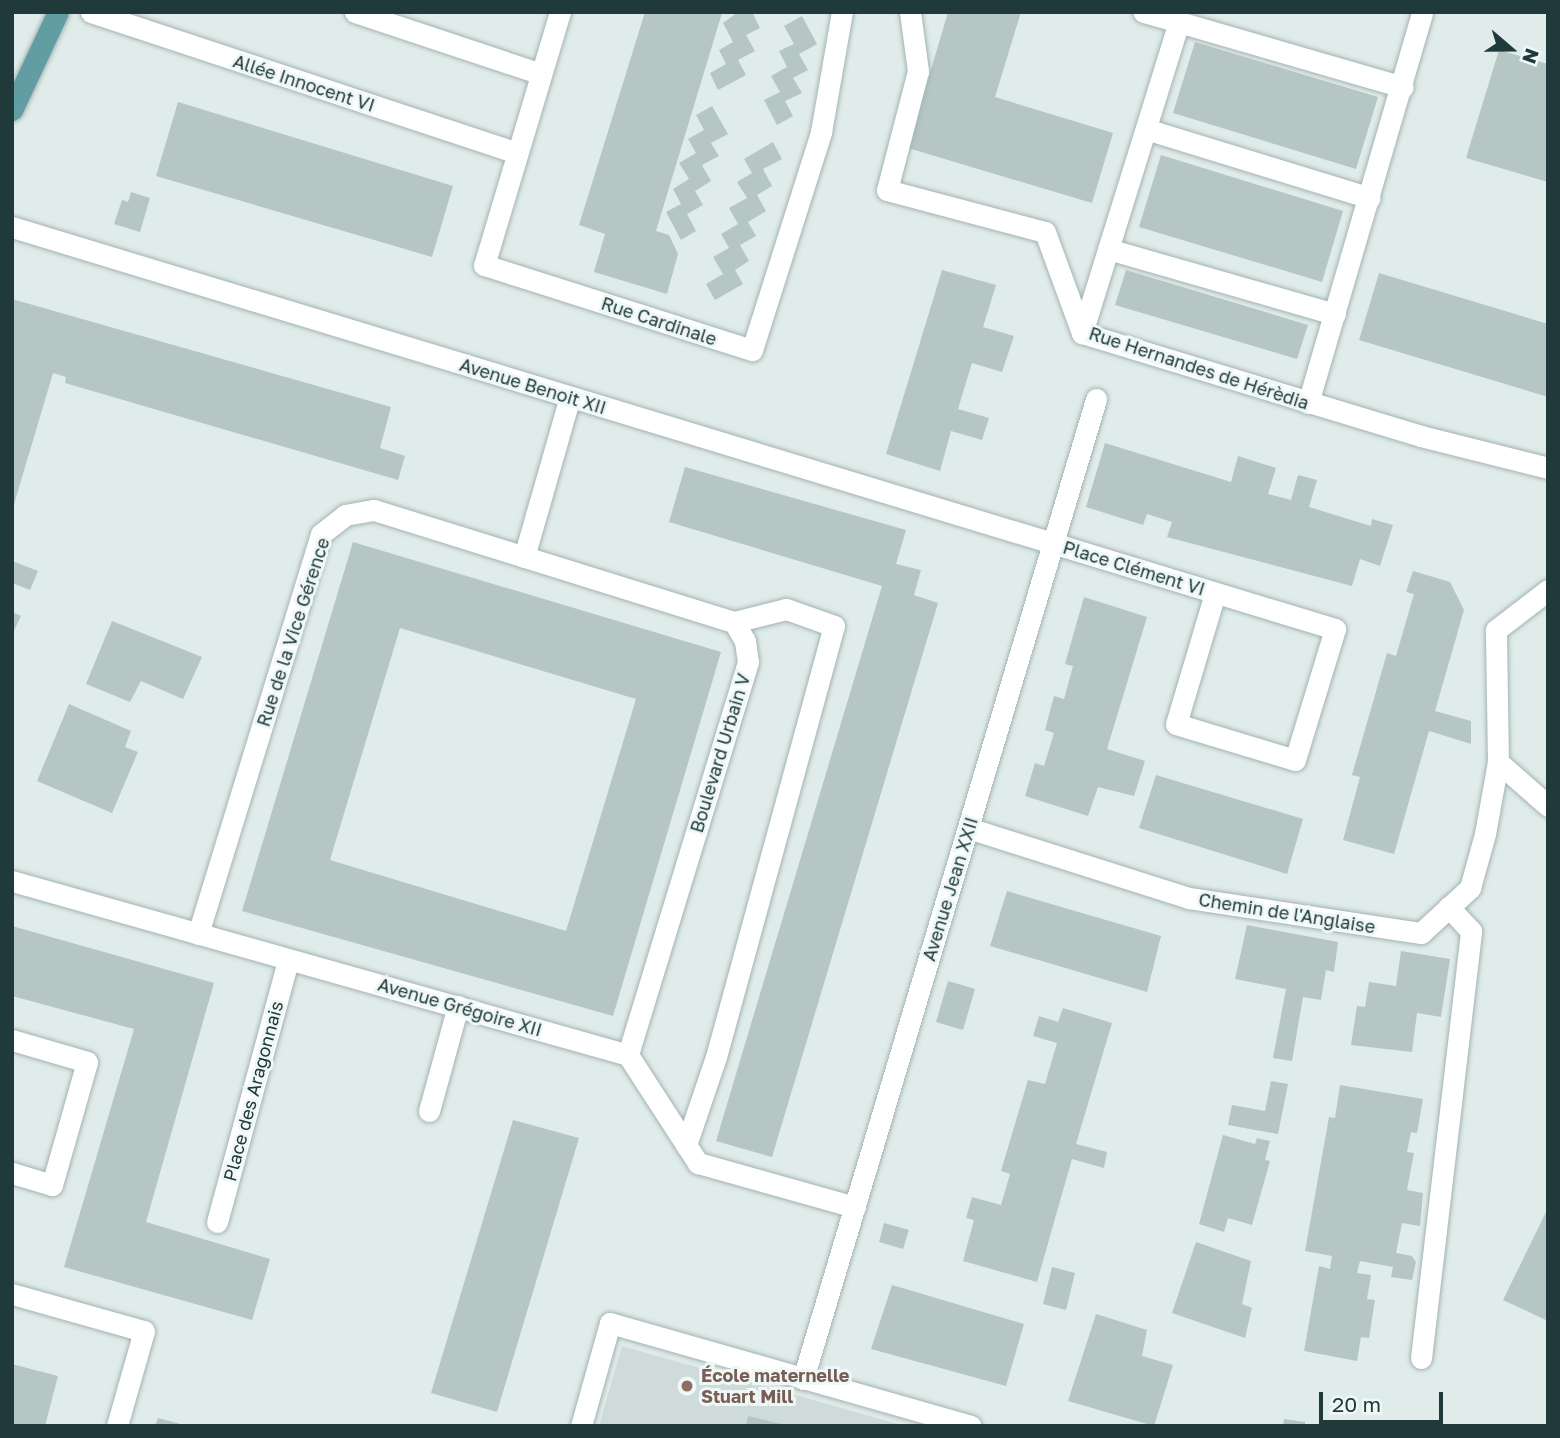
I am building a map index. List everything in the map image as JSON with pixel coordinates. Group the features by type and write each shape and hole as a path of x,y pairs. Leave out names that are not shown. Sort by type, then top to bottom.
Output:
{"main road":[{"path":"12,110 58,12"}],"street":[{"name":"Allée Innocent VI","path":"92,12 517,153"},
{"path":"355,12 541,74"},
{"name":"Rue Cardinale","path":"560,12 484,265 752,350 821,132 842,12"},
{"name":"Rue Hernandes de Hérèdia","path":"910,12 918,71 887,190 1045,232 1082,333 1308,403 1548,468"},
{"path":"1143,12 1403,87"},
{"path":"1308,403 1403,87 1422,12"},
{"path":"1082,333 1179,22"},
{"path":"1146,129 1370,198"},
{"name":"Avenue Benoit XII","path":"12,228 1053,544"},
{"path":"1108,249 1335,314"},
{"path":"570,397 524,557 734,622 786,609 834,626 716,1057 686,1145"},
{"name":"Avenue Jean XXII","path":"803,1378 1096,399"},
{"name":"Rue de la Vice Gérence","path":"198,934 321,534 345,515 374,510 524,557"},
{"name":"Place Clément VI","path":"1053,544 1335,629 1295,760 1176,724 1215,593"},
{"name":"Chemin de l'Anglaise","path":"968,828 1189,898 1421,933 1470,888 1498,762 1496,630 1548,590"},
{"name":"Boulevard Urbain V","path":"628,1055 748,662 745,641 734,622"},
{"path":"1498,762 1548,806"},
{"name":"Avenue Grégoire XII","path":"12,881 628,1055"},
{"path":"1421,1358 1471,932 1450,907"},
{"name":"Place des Aragonnais","path":"217,1222 288,960"},
{"path":"429,1111 458,1006"},
{"path":"12,1041 87,1062 52,1185 12,1173"},
{"path":"628,1055 698,1163 855,1207"},
{"path":"12,1294 144,1331 117,1426"},
{"path":"581,1426 610,1322 971,1426"}],"shaded area":[{"name":"École maternelle Stuart Mill","path":"622,1346 905,1426 599,1426"}],"building":[{"path":"645,12 722,13 656,231 669,235 678,254 667,294 594,272 605,234 579,225"},
{"path":"738,12 752,12 760,28 746,35 755,51 738,60 746,75 718,90 710,73 726,64 719,50 733,42 723,23"},
{"path":"948,12 1021,12 995,97 1113,133 1092,203 908,148"},
{"path":"802,16 817,44 799,54 808,70 793,78 802,93 785,101 793,116 777,125 764,100 780,92 771,76 787,67 779,51 794,44 784,26"},
{"path":"1195,42 1378,97 1356,169 1173,113"},
{"path":"1499,50 1548,64 1548,182 1466,158"},
{"path":"178,102 453,186 432,257 156,176"},
{"path":"712,106 728,134 711,143 719,156 702,165 711,181 695,191 703,205 687,214 696,231 681,240 666,212 681,204 673,189 689,179 679,163 696,153 688,139 704,130 696,115"},
{"path":"773,142 782,159 763,169 772,186 757,195 766,211 748,222 756,236 740,245 749,261 735,270 743,284 715,300 706,284 723,274 713,257 729,248 721,234 738,224 729,208 747,198 737,182 752,173 744,159"},
{"path":"1161,155 1343,211 1322,282 1139,227"},
{"path":"131,192 150,198 140,232 114,224 122,200 128,202"},
{"path":"942,270 996,285 983,327 1014,336 1002,372 972,363 958,409 989,418 982,440 951,431 940,471 886,454"},
{"path":"1126,270 1308,325 1297,359 1115,305"},
{"path":"1379,273 1548,324 1548,397 1359,340"},
{"path":"12,299 391,407 380,448 405,456 398,480 65,383 66,377 53,373 12,511"},
{"path":"1105,443 1231,482 1238,456 1276,468 1268,494 1291,500 1298,475 1317,480 1309,507 1371,526 1372,519 1393,525 1380,566 1360,559 1352,586 1167,537 1172,522 1147,514 1143,525 1086,507"},
{"path":"685,467 906,530 896,564 921,570 914,595 938,603 772,1157 716,1141 882,586 669,522"},
{"path":"353,542 721,652 613,1016 242,911","holes":["400,628 636,699 566,931 330,860"]},
{"path":"12,561 38,571 30,590 12,583"},
{"path":"1413,571 1450,582 1464,610 1435,711 1471,721 1471,744 1429,731 1394,854 1343,840 1360,777 1352,775 1387,653 1396,656 1414,594 1406,592"},
{"path":"1084,597 1147,617 1107,749 1145,761 1134,796 1098,787 1088,816 1025,796 1035,763 1044,766 1054,733 1045,730 1054,696 1064,699 1073,666 1065,664"},
{"path":"12,612 21,616 12,635"},
{"path":"112,621 202,657 183,699 141,681 130,702 86,684"},
{"path":"69,704 131,731 125,747 138,752 112,813 37,781"},
{"path":"1156,775 1303,819 1287,874 1139,828"},
{"path":"1007,891 1161,936 1147,992 990,946"},
{"path":"1247,925 1338,942 1334,972 1326,970 1321,1000 1303,997 1292,1061 1273,1058 1286,989 1235,979"},
{"path":"12,926 214,983 146,1222 270,1259 252,1320 64,1267 134,1029 12,996"},
{"path":"1401,951 1450,959 1441,1017 1417,1013 1412,1052 1351,1045 1357,1006 1365,1007 1369,982 1396,986"},
{"path":"948,981 975,989 963,1030 936,1022"},
{"path":"1063,1008 1112,1023 1076,1144 1107,1152 1104,1168 1072,1159 1037,1282 963,1261 974,1220 966,1218 972,1197 1001,1205 1010,1174 1001,1171 1028,1080 1045,1084 1057,1043 1033,1036 1039,1016 1058,1022"},
{"path":"1271,1081 1288,1084 1278,1134 1228,1125 1232,1105 1265,1111"},
{"path":"1340,1085 1423,1099 1417,1133 1411,1132 1407,1152 1414,1153 1407,1190 1423,1193 1420,1226 1402,1223 1396,1253 1412,1256 1416,1262 1412,1280 1391,1277 1393,1267 1360,1261 1357,1273 1371,1275 1367,1299 1375,1300 1369,1338 1361,1337 1357,1361 1304,1351 1319,1266 1330,1269 1332,1256 1305,1251 1329,1117 1335,1118"},
{"path":"513,1120 579,1138 497,1412 431,1393"},
{"path":"1223,1135 1255,1144 1257,1138 1270,1141 1265,1160 1270,1161 1252,1225 1228,1218 1224,1232 1199,1224"},
{"path":"1548,1208 1548,1321 1503,1300"},
{"path":"884,1223 909,1230 903,1249 879,1242"},
{"path":"1196,1242 1251,1261 1242,1304 1252,1308 1245,1338 1172,1313"},
{"path":"1052,1267 1075,1273 1066,1310 1043,1304"},
{"path":"892,1285 1024,1324 1006,1386 871,1349"},
{"path":"1096,1314 1147,1330 1142,1356 1173,1365 1154,1426 1068,1401"},
{"path":"12,1364 58,1376 45,1426 12,1426"},
{"path":"748,1416 786,1425 786,1426 746,1426"},
{"path":"158,1418 184,1425 184,1426 155,1426"},
{"path":"1284,1419 1305,1422 1305,1426 1283,1426"}],"place":[{"name":"École maternelle Stuart Mill","path":"687,1386"}]}
